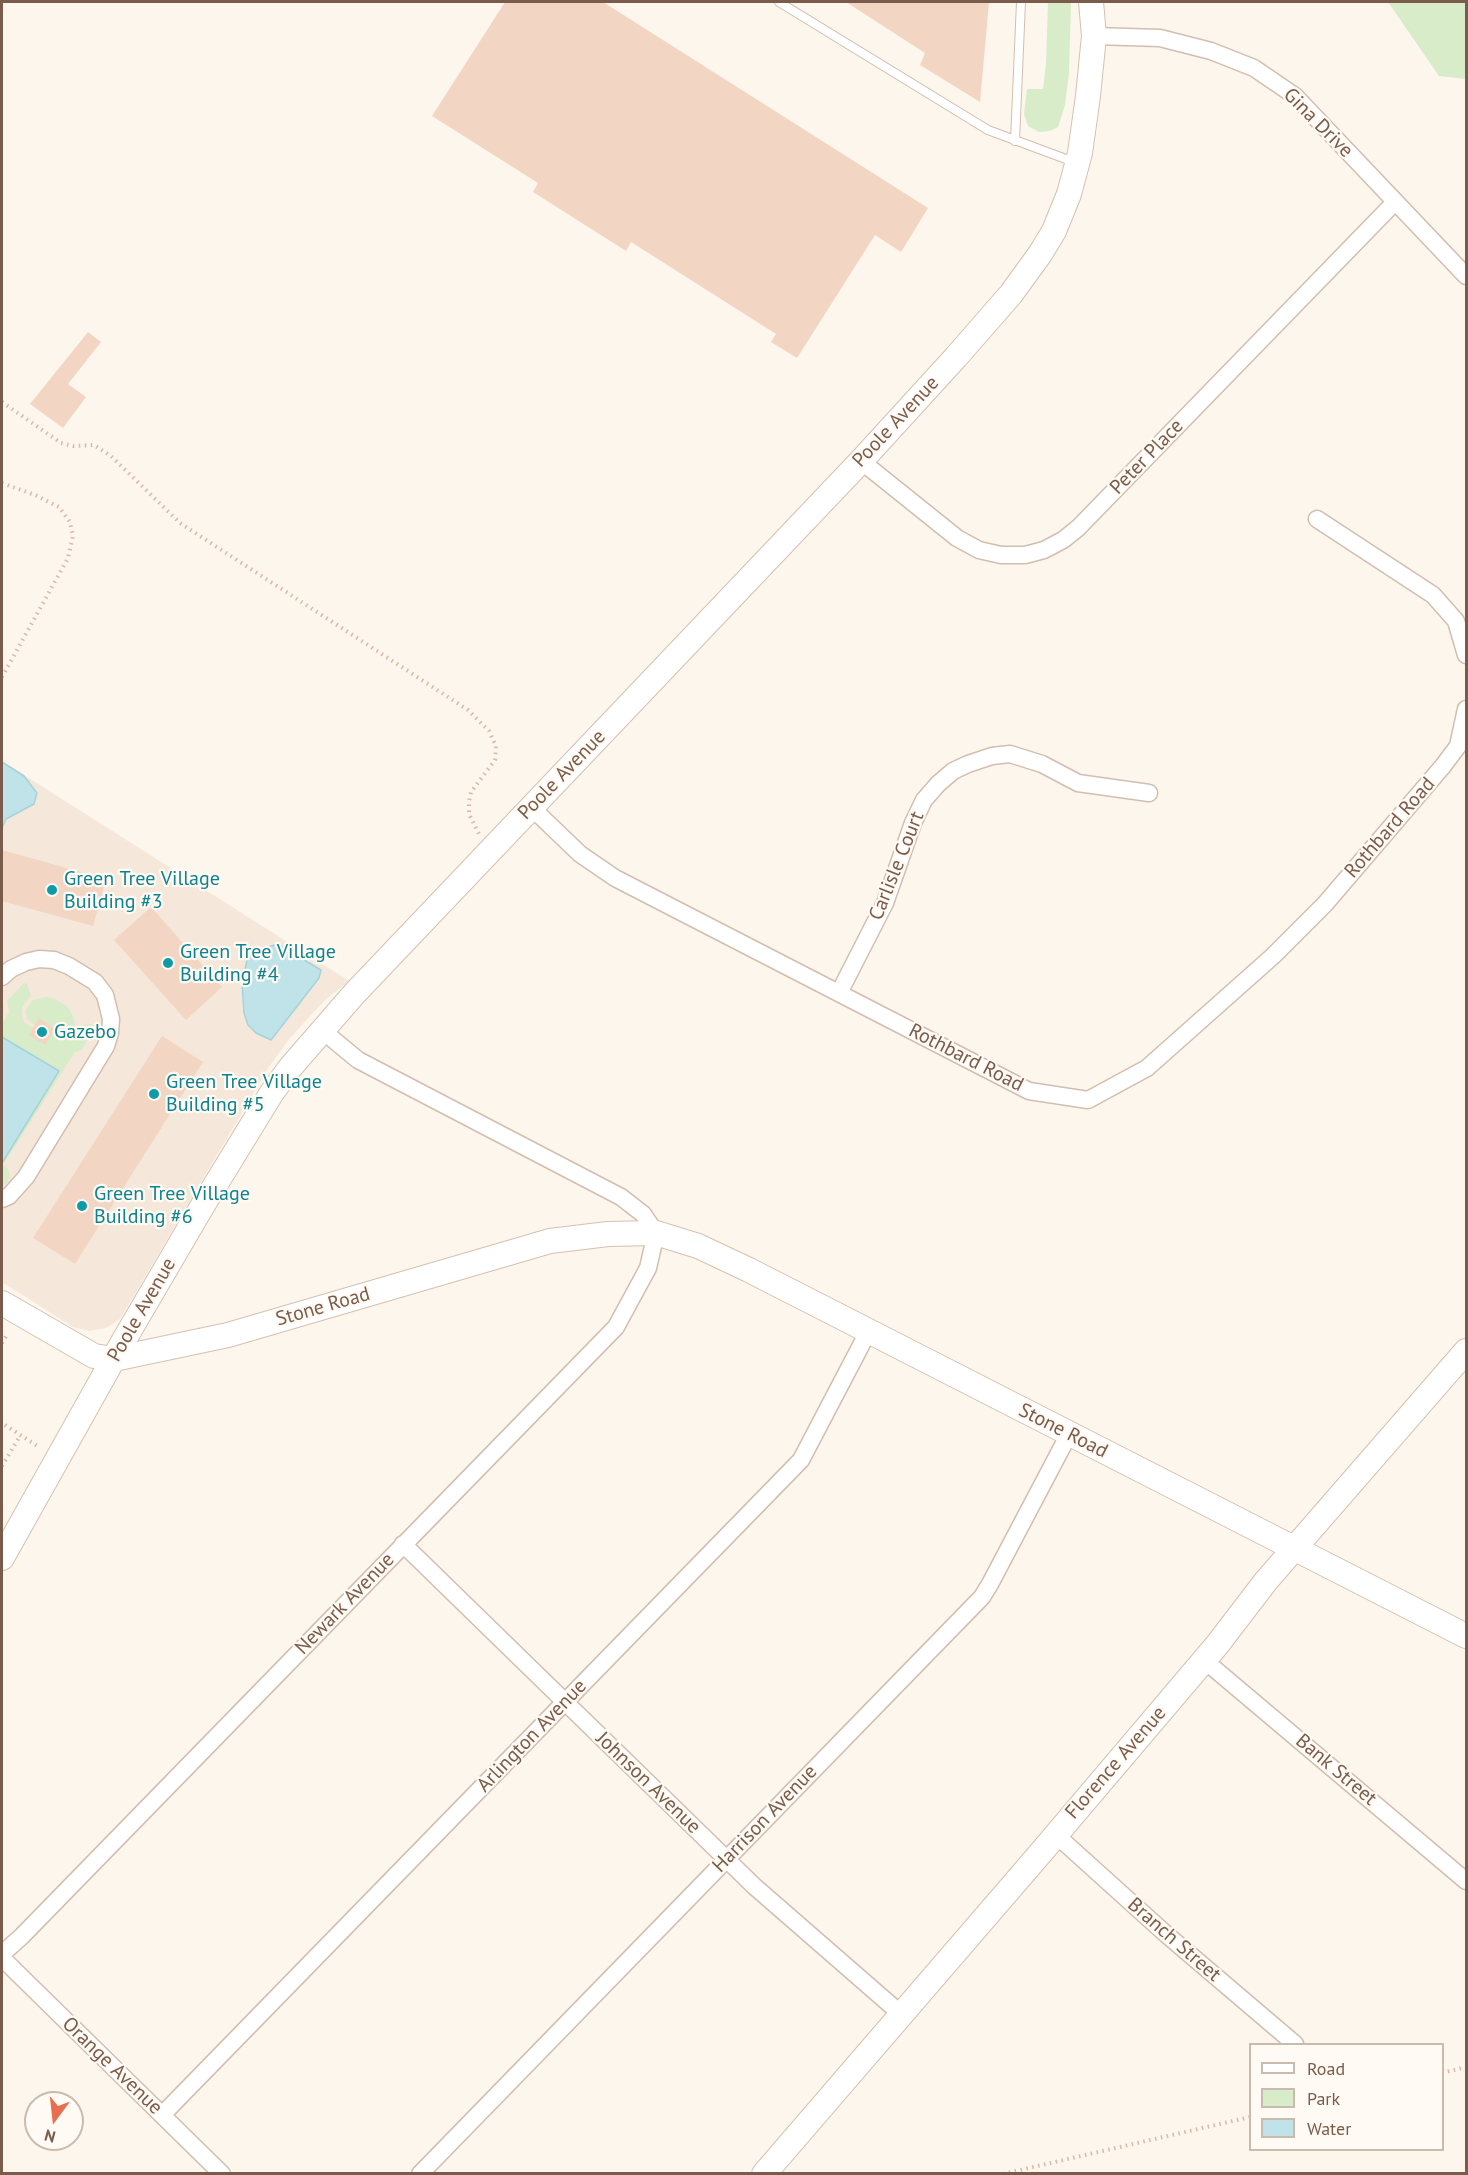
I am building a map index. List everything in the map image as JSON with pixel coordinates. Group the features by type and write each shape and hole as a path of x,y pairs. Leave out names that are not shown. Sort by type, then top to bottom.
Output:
{"street":[{"name":"Poole Avenue","path":"2,1558 203,1205 271,1094 289,1069 354,994 861,461 1011,294 1040,254 1058,222 1069,194 1077,163 1088,96 1094,36 1091,2"},
{"name":"Gina Drive","path":"1094,36 1160,38 1212,51 1254,68 1295,96 1467,276"},
{"name":"Peter Place","path":"861,461 957,538 979,550 1001,555 1025,555 1044,550 1063,540 1078,528 1395,202"},
{"path":"1317,519 1433,595 1456,621 1467,655"},
{"name":"Rothbard Road","path":"531,807 580,854 615,878 1029,1091 1088,1100 1147,1068 1273,956 1325,904 1458,746 1467,709"},
{"name":"Carlisle Court","path":"839,993 885,903 913,823 924,800 953,771 992,756 1010,754 1042,764 1078,783 1149,793"},
{"path":"2,977 11,969 26,962 39,959 54,960 69,966 95,982 105,995 111,1019 106,1046 94,1066 26,1177 9,1196 2,1199"},
{"path":"323,1031 358,1060 621,1197 643,1214 656,1233"},
{"name":"Stone Road","path":"2,1303 86,1352 94,1356 114,1359 228,1335 550,1241 608,1234 656,1233 698,1246 1467,1636"},
{"name":"Newark Avenue","path":"2,1956 616,1327 648,1268 656,1233"},
{"name":"Arlington Avenue","path":"162,2115 801,1460 868,1332"},
{"name":"Florence Avenue","path":"764,2174 1038,1856 1204,1660 1295,1548 1467,1351"},
{"name":"Harrison Avenue","path":"420,2174 982,1597 1069,1434"},
{"name":"Johnson Avenue","path":"403,1544 754,1886 901,2014"},
{"name":"Bank Street","path":"1204,1660 1467,1881"},
{"name":"Branch Street","path":"1055,1834 1167,1935 1294,2043"},
{"name":"Orange Avenue","path":"2,1956 222,2174"}],"lane":[{"path":"779,2 971,121 1015,141 1077,163"},
{"path":"1015,141 1021,2"}],"path":[{"path":"2,402 61,442 73,446 94,445 111,456 180,523 468,710 489,731 496,746 495,760 471,792 469,801 469,814 476,829 492,848"},
{"path":"2,483 59,507 70,522 73,536 68,558 2,677"},
{"path":"2,1343 8,1333"},
{"path":"5,1425 42,1450"},
{"path":"2,1466 20,1436"},
{"path":"1444,2073 1467,2067"},
{"path":"1003,2174 1249,2117"}],"shaded area":[{"path":"2,761 349,981 325,1000 290,1038 269,1067 120,1319 106,1328 89,1331 73,1327 2,1282"}],"green space":[{"path":"1048,2 1071,2 1069,73 1065,105 1058,127 1050,131 1039,132 1028,126 1024,114 1027,89 1043,89"},
{"path":"1388,2 1466,2 1466,79 1439,76"},
{"path":"24,983 27,984 31,996 22,1007 22,1018 33,1028 29,1035 44,1044 55,1029 39,1019 35,1025 27,1019 25,1011 33,1000 46,997 55,999 68,1007 74,1018 75,1026 92,1024 94,1026 82,1050 75,1052 3,1165 8,1169 10,1177 7,1183 2,1185 2,1024 9,1012 7,1001"}],"water":[{"path":"2,762 24,776 37,793 34,804 6,819 2,828"},
{"path":"278,944 321,970 319,978 271,1040 256,1033 248,1025 244,1013 242,984 251,952"},
{"path":"2,1037 59,1071 2,1163"}],"building":[{"path":"505,2 603,2 928,208 901,252 875,235 797,358 771,342 776,334 631,242 626,251 533,192 538,183 432,116"},
{"path":"846,2 989,2 980,102 920,65 925,53"},
{"path":"88,332 101,342 68,384 86,397 63,428 30,404"},
{"name":"Green Tree Village Building #3","path":"2,850 106,879 93,926 2,901"},
{"name":"Green Tree Village Building #4","path":"151,907 222,987 186,1020 114,940"},
{"name":"Gazebo","path":"39,1018 55,1029 45,1045 29,1035"},
{"path":"162,1036 203,1062 75,1264 33,1238"}],"place":[{"name":"Green Tree Village Building #3","path":"52,890"},
{"name":"Green Tree Village Building #4","path":"168,963"},
{"name":"Gazebo","path":"42,1032"},
{"name":"Green Tree Village Building #5","path":"154,1094"},
{"name":"Green Tree Village Building #6","path":"82,1206"}]}
